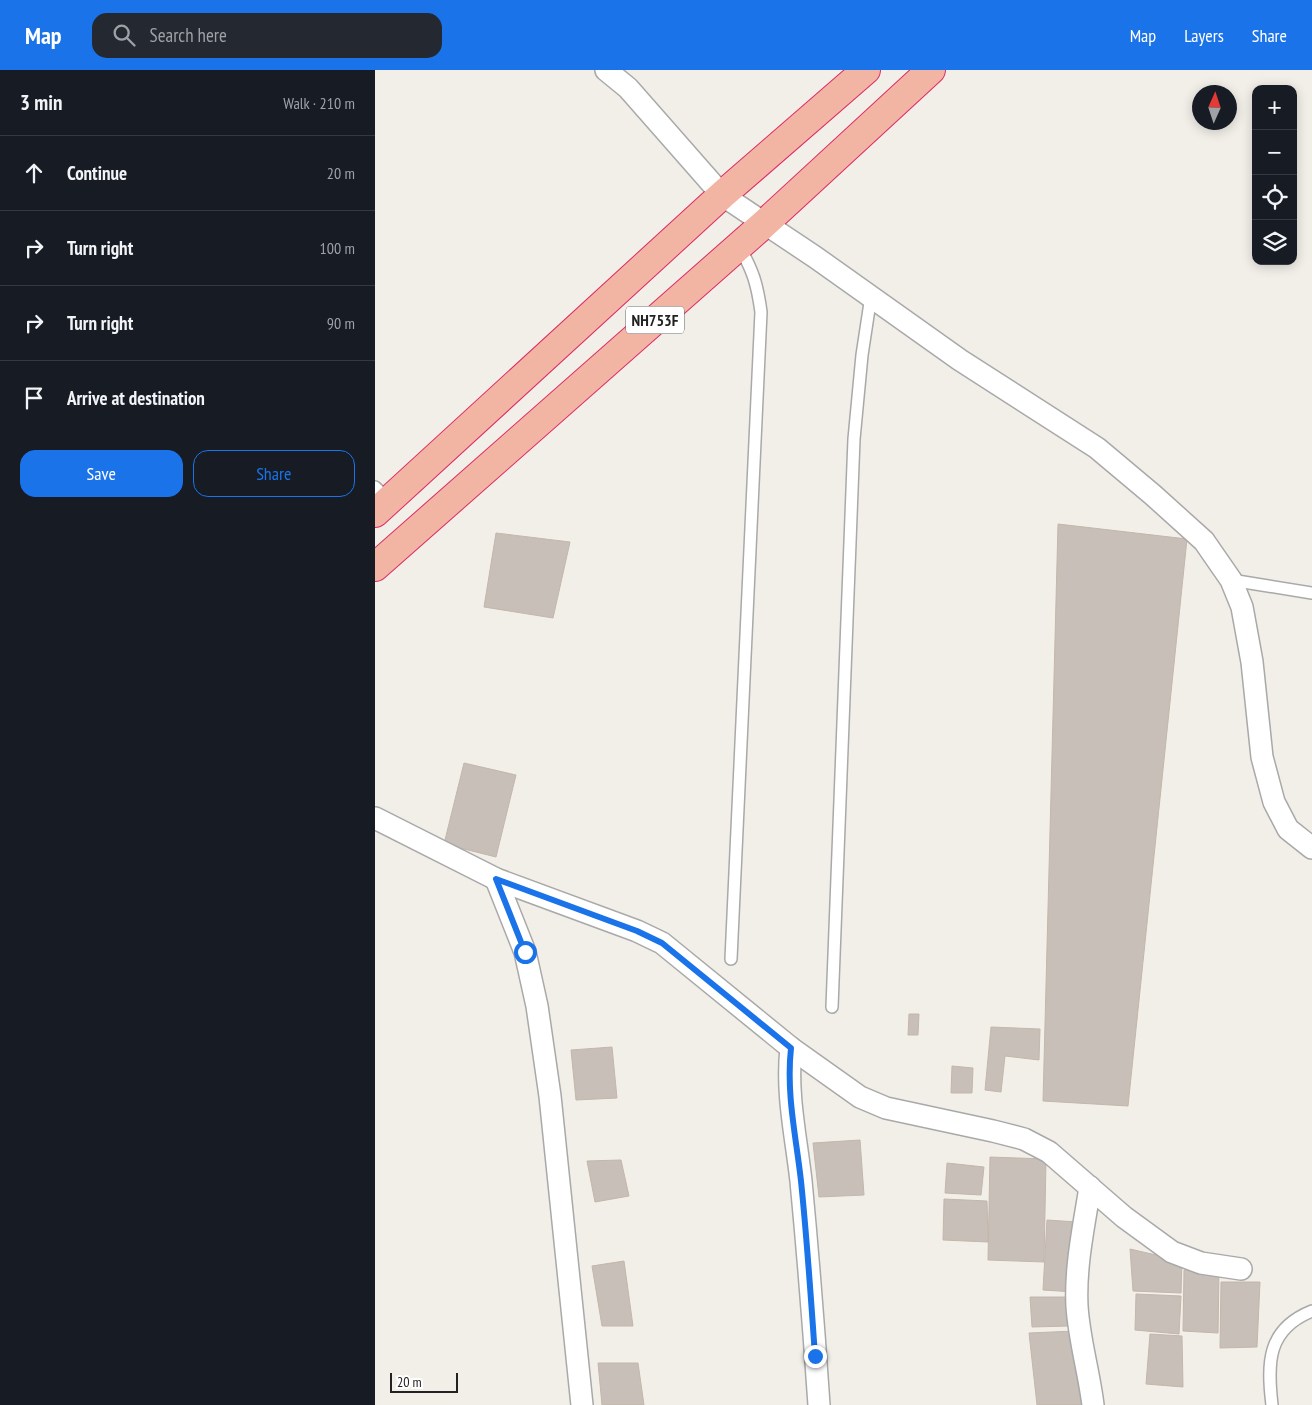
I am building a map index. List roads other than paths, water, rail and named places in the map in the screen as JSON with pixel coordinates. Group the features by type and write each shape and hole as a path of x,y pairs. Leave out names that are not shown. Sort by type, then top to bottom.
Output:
{"highway":[{"name":"NH753F","path":"380,500 865,70"},
{"name":"NH753F","path":"375,568 764,224 931,70"}],"street":[{"path":"606,70 628,88 722,195 871,296 961,360 1097,448 1204,541 1231,580 1242,607 1251,662 1262,757 1274,802 1288,829 1312,848"},
{"path":"375,818 496,879 637,931 662,943 791,1048 860,1097 886,1108 1024,1139 1049,1152 1124,1217 1172,1252 1201,1263 1241,1270"},
{"path":"496,879 525,952 537,1006 550,1096 582,1405"},
{"path":"791,1048 789,1073 791,1107 801,1180 819,1405"},
{"path":"1090,1187 1079,1259 1077,1308 1093,1405"}],"lane":[{"path":"731,959 761,312 758,287 751,268 739,246"},
{"path":"832,1007 854,439 862,355 871,296"},
{"path":"1231,580 1312,593"},
{"path":"1272,1405 1269,1381 1270,1358 1280,1332 1303,1315 1312,1312"}]}
